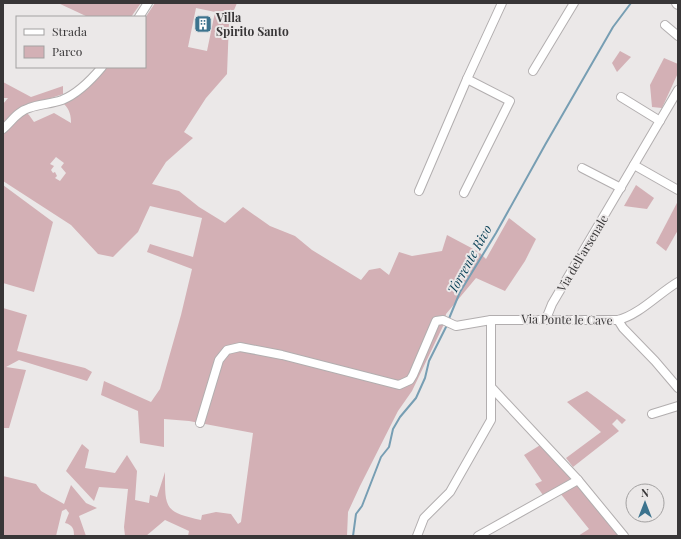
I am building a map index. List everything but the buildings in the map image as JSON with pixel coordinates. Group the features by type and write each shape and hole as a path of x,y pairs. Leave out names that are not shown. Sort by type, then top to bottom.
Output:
{"street":[{"path":"140,16 148,3"},
{"path":"419,191 467,79 502,3"},
{"path":"533,71 574,3"},
{"path":"665,25 678,36"},
{"path":"3,129 19,113 28,108 62,100 95,76 101,68"},
{"path":"464,193 510,101 467,79"},
{"name":"Via dell'arsenale","path":"546,319 552,304 678,90"},
{"path":"620,97 660,121"},
{"path":"634,166 678,190"},
{"path":"582,168 621,188"},
{"name":"Via Ponte le Cave","path":"200,423 219,360 227,350 240,347 260,350 399,385 410,380 413,375 436,321 443,320 454,325 491,320 618,320 634,314 659,294 678,282"},
{"path":"417,536 424,518 450,492 491,420 491,320"},
{"path":"618,320 623,328 655,361 678,388"},
{"path":"492,388 578,480 624,536"},
{"path":"652,414 678,406"},
{"path":"478,536 578,480"}],"green space":[{"path":"58,3 141,3 132,16 86,16"},
{"path":"155,3 237,3 229,22 227,74 206,98 184,132 193,138 166,162 152,184 179,191 199,207 225,223 243,207 270,226 295,236 312,250 361,280 369,270 380,268 389,275 399,252 412,256 442,251 447,235 479,252 486,259 509,218 536,239 525,261 505,291 476,278 446,314 444,324 412,391 398,411 348,512 347,536 188,536 189,531 165,520 146,536 125,536 124,527 128,489 99,487 94,501 66,471 82,444 89,450 85,468 115,473 127,455 137,471 135,500 149,503 150,495 157,497 165,472 165,494 169,506 173,511 201,520 202,515 216,512 231,514 238,524 241,522 253,433 189,421 164,419 164,447 140,443 138,411 101,395 104,381 151,402 160,389 181,315 192,269 147,252 150,244 193,257 202,218 150,206 138,232 113,257 98,254 71,225 3,181 3,104 8,98 3,98 3,82 31,97 63,86 63,94 21,108 34,122 54,113 71,123 70,113 64,104 106,68 146,68 146,16","holes":["196,8 215,12 207,51 188,47","56,157 64,163 61,167 66,173 60,181 55,178 57,176 55,172 53,173 51,170 54,166 50,164"]},
{"path":"620,51 631,57 617,72 612,63"},
{"path":"664,58 678,64 678,73 662,108 652,107 650,85"},
{"path":"3,185 53,222 34,292 3,283"},
{"path":"636,185 654,198 647,209 624,206"},
{"path":"678,201 678,230 666,251 656,243"},
{"path":"3,308 27,315 17,351 85,368 92,372 87,381 19,360 6,367 26,370 9,428 3,428"},
{"path":"587,391 626,420 622,424 617,419 612,424 619,431 573,467 566,458 601,432 567,402"},
{"path":"542,444 571,479 543,495 535,484 542,481 524,455"},
{"path":"3,476 36,484 41,491 64,504 71,485 86,503 97,508 79,516 86,536 74,536 74,531 70,525 65,523 69,513 66,509 62,511 56,536 3,536"},
{"path":"578,483 621,536 578,536 589,529 560,493"}],"waterway":[{"name":"Torrente Rivo","path":"448,321 460,292 496,233 613,27 631,3"},
{"name":"Torrente Rivo","path":"353,536 356,514 362,506 381,457 389,447 393,429 400,417 416,398 425,378 429,361 447,325"}],"place":[{"name":"Villa Spirito Santo","path":"203,24"}]}
